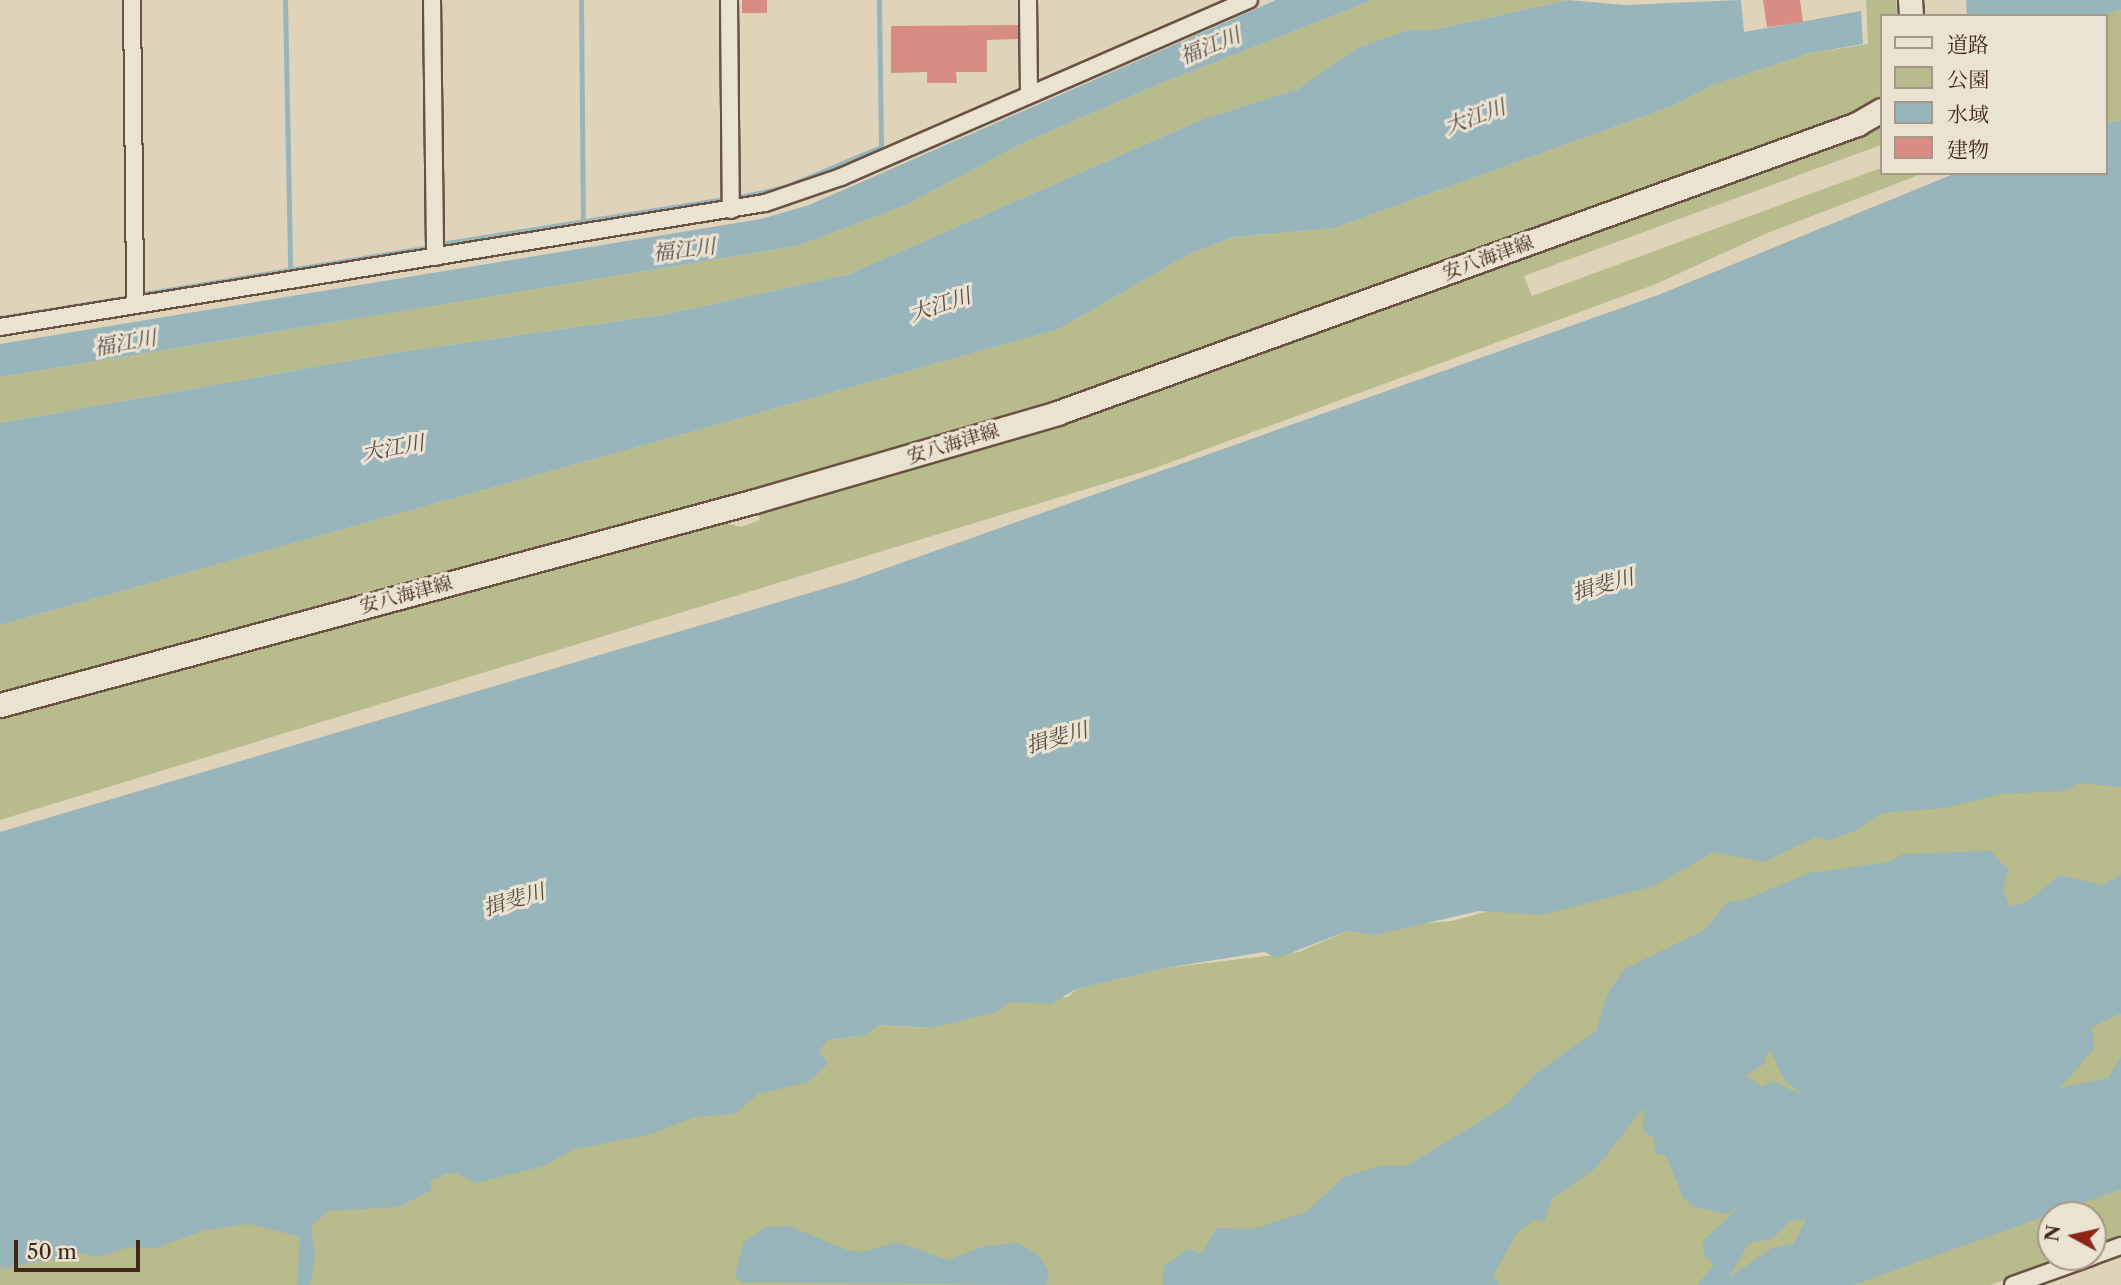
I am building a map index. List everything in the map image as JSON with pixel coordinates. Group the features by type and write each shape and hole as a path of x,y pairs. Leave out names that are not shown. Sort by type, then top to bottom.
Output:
{"main road":[{"name":"安八海津線","path":"0,705 755,501 1057,412 1857,124 1880,111"}],"street":[{"path":"132,0 135,305"},
{"path":"432,0 435,257"},
{"path":"729,0 731,210"},
{"path":"1028,0 1029,93"},
{"path":"0,327 731,210 841,177 1029,93 1249,0"},
{"path":"2013,1285 2052,1271"}],"green space":[{"path":"1373,0 1568,0 1433,30 1408,30 1357,48 1298,89 1203,119 849,274 668,314 393,353 0,423 0,377 797,246 904,206 1023,143 1159,84"},
{"path":"1866,0 1896,0 1897,14 1880,14 1880,95 1849,121 1054,404 895,453 0,696 0,625 1059,329 1191,253 1234,237 1334,228 1672,106 1713,85 1811,53 1868,44"},
{"path":"2121,9 2121,120 2107,123 2107,14"},
{"path":"1880,123 1880,145 1524,276 1532,296 1880,168 1880,175 1919,175 1765,234 1656,284 1152,469 0,820 0,714 717,521 741,527 760,520 757,509"},
{"path":"2121,774 2121,902 1603,1039 1250,1285 0,1285 0,1263 485,1167 819,1052 828,1040 866,1035 879,1025 924,1028 985,1015 1010,1002 1068,997 1076,989 1166,968 1299,952 1347,931 1375,935 1403,925 1452,921 1870,808"},
{"path":"2121,994 2121,1092 2084,1109 2005,1075"},
{"path":"1773,1038 2121,1186 2121,1239 2107,1244 2107,1201 2037,1201 2037,1269 1990,1285 1417,1285 1632,1107"}],"water":[{"name":"福江川","path":"1276,0 1373,0 1159,84 1023,143 904,206 797,246 0,377 0,344 761,219 809,205"},
{"name":"大江川","path":"1568,0 1625,5 1741,0 1744,32 1861,11 1863,44 1811,53 1713,85 1672,106 1334,228 1234,237 1191,253 1059,329 0,625 0,423 393,353 668,314 849,274 1203,119 1298,89 1357,48 1408,30 1433,30"},
{"path":"1966,0 2121,0 2121,9 2107,14 1967,14"},
{"name":"揖斐川","path":"2121,120 2121,787 2079,783 2064,791 2001,794 1944,808 1882,813 1854,831 1830,840 1816,837 1764,862 1714,852 1654,886 1541,915 1479,911 1375,935 1347,931 1278,958 1264,952 1166,968 1076,989 1051,1004 1010,1002 997,1012 931,1028 879,1025 866,1035 828,1040 819,1052 828,1063 809,1082 758,1094 734,1114 695,1117 651,1134 575,1149 543,1166 476,1183 456,1173 444,1175 430,1181 432,1190 398,1207 328,1211 311,1227 315,1254 310,1285 297,1285 300,1237 250,1224 204,1230 156,1248 129,1247 99,1257 82,1253 0,1269 0,832 850,581 1658,295 1951,175 2107,175 2107,123"},
{"path":"1991,851 2008,870 2003,890 2010,907 2027,902 2059,875 2102,885 2121,875 2121,1013 2092,1027 2094,1049 2059,1088 2108,1078 2121,1057 2121,1189 2088,1201 2037,1201 2037,1219 1853,1285 1697,1285 1714,1265 1704,1255 1703,1241 1739,1207 1726,1214 1692,1206 1683,1197 1666,1156 1656,1153 1654,1138 1643,1131 1644,1107 1597,1167 1552,1199 1544,1222 1535,1219 1517,1233 1493,1276 1500,1285 1163,1285 1164,1266 1188,1249 1202,1254 1216,1228 1253,1229 1306,1212 1344,1177 1383,1165 1407,1166 1505,1106 1536,1073 1596,1031 1607,995 1623,970 1706,929 1727,902 1744,900 1809,873 1890,862 1903,854","holes":["1769,1049 1784,1079 1803,1096 1773,1081 1761,1087 1746,1075 1764,1064","1807,1219 1793,1244 1772,1248 1729,1277 1749,1243 1772,1239 1790,1221"]},
{"path":"789,1226 847,1250 863,1252 897,1242 948,1260 985,1246 1018,1243 1040,1256 1049,1274 1046,1285 740,1282 735,1275 744,1242 766,1227"}],"building":[{"path":"742,0 767,0 767,13 742,13"},
{"path":"1763,0 1800,0 1803,22 1767,27"},
{"path":"1018,25 1018,39 987,40 987,72 956,72 957,83 927,83 927,72 891,73 891,26"}],"waterway":[{"path":"285,0 290,270"},
{"path":"581,0 583,224"},
{"path":"736,198 785,187 881,147 879,0"},
{"path":"440,244 724,199"},
{"path":"143,294 430,247"},
{"path":"0,318 130,297"}]}
